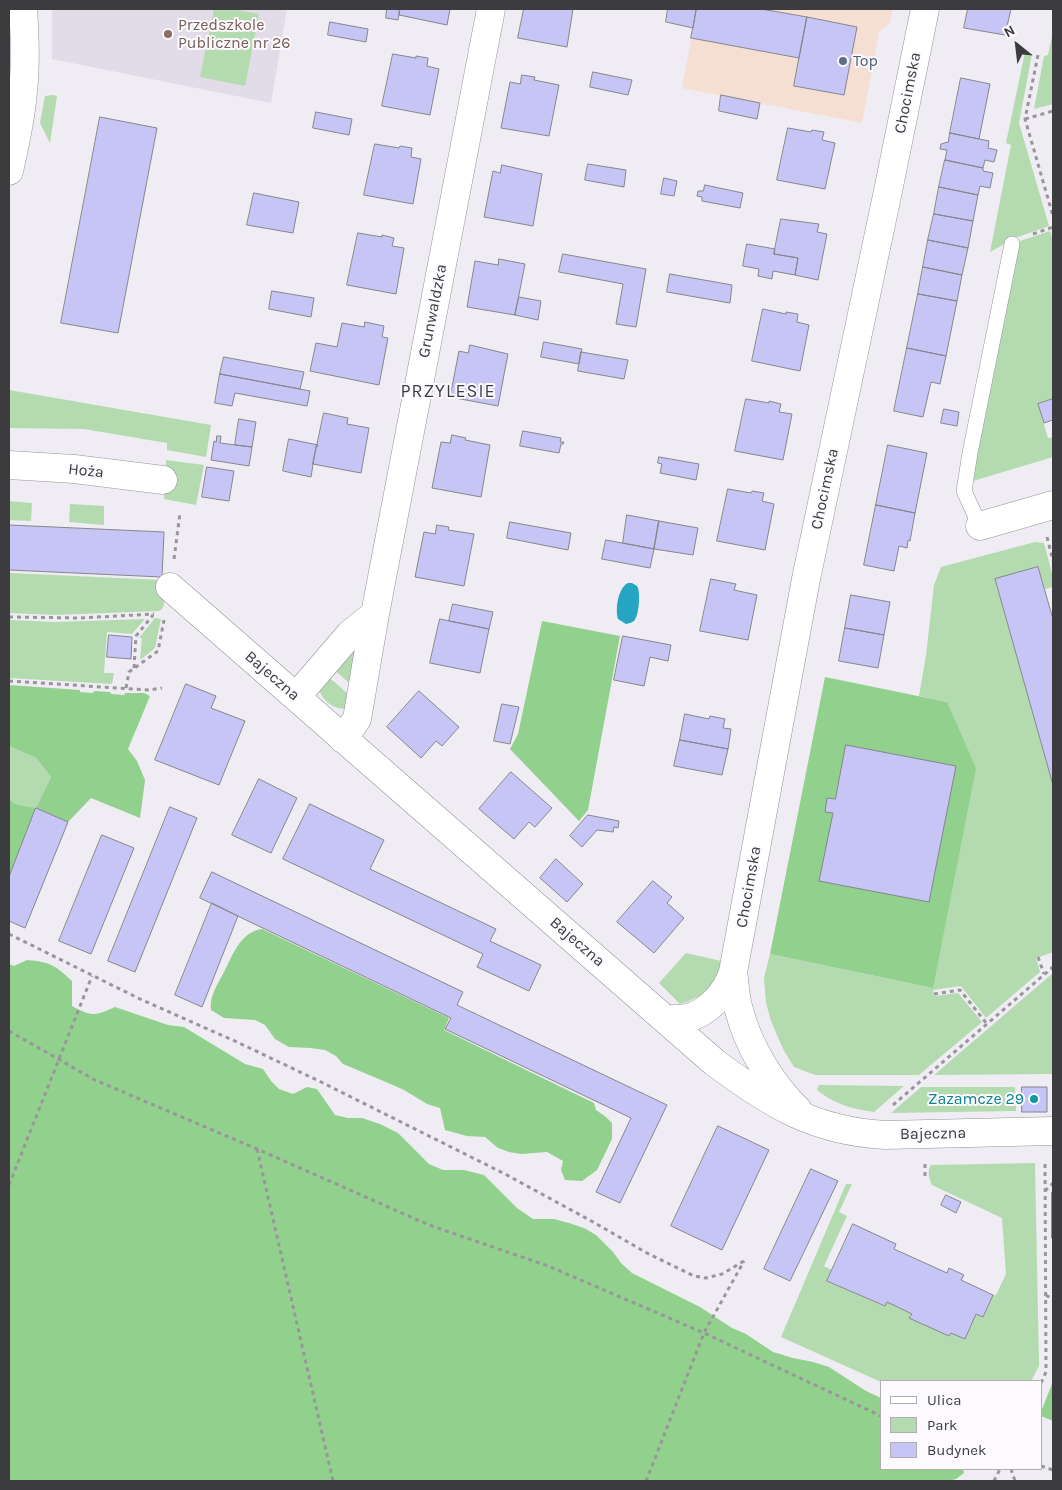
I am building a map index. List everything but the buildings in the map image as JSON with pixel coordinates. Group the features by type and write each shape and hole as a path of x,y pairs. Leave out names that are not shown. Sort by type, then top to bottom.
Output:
{"street":[{"path":"9,171 23,90 25,41 23,9"},
{"name":"Grunwaldzka","path":"343,739 357,719 375,614 491,9"},
{"name":"Chocimska","path":"666,1020 687,1018 700,1013 723,993 731,980 806,579 888,191 924,9"},
{"name":"Hoża","path":"9,465 74,468 163,480"},
{"path":"980,526 1053,505"},
{"name":"Bajeczna","path":"170,587 714,1062 767,1099 806,1118 860,1133 885,1135 1049,1131"},
{"path":"296,697 350,634 375,614"},
{"name":"Chocimska","path":"733,972 738,1008 748,1038 759,1059 784,1095 806,1118"}],"lane":[{"path":"980,526 964,491 1012,244"}],"path":[{"path":"1038,55 1026,119 1053,216"},
{"path":"1026,119 1053,111"},
{"path":"134,668 136,636 153,614"},
{"path":"9,617 80,618 159,614"},
{"path":"126,688 129,672 158,651"},
{"path":"9,681 148,690 162,688"},
{"path":"9,934 92,976 330,1086 505,1174 645,1252 694,1276 706,1278 722,1274 744,1261 704,1334 646,1481"},
{"path":"1038,956 1044,974"},
{"path":"886,1111 1053,967"},
{"path":"9,1185 92,976"},
{"path":"934,994 960,990 987,1024"},
{"path":"9,1031 95,1080 429,1225 548,1266 704,1334 880,1416"},
{"path":"1042,1381 1046,1372 1045,1191 1049,1131"},
{"path":"257,1149 333,1481"},
{"path":"924,1156 925,1180"},
{"path":"1045,1191 1053,1183"},
{"path":"1046,1295 1053,1300"}],"shaded area":[{"name":"Przedszkole Publiczne nr 26","path":"52,9 287,9 271,103 52,59"},
{"path":"697,9 893,9 890,23 879,32 862,123 682,88"}],"green space":[{"path":"214,9 232,9 259,14 245,86 200,77"},
{"path":"1053,31 1053,104 1034,109 1044,56 1048,55"},
{"path":"1025,52 1032,54 1019,123 1049,226 1015,238 990,252 1011,145 1006,143"},
{"path":"45,96 57,96 50,143 40,123"},
{"path":"1050,231 1053,241 1053,399 1038,404 1048,438 1053,437 1053,457 973,481 976,452 1020,241"},
{"path":"9,390 211,425 206,457 167,450 167,443 84,429 9,428"},
{"path":"166,460 204,465 196,505 164,499"},
{"path":"9,501 32,503 31,521 9,520"},
{"path":"70,504 104,506 104,525 69,522"},
{"path":"1035,542 1044,543 1053,577 1053,587 1045,589 1038,567 995,580 1053,785 1053,952 1036,958 1040,972 986,1018 961,986 933,990 934,996 958,993 982,1022 919,1075 815,1075 794,1067 783,1049 771,1021 766,1003 764,978 770,954 933,988 947,702 919,696 934,585 941,567"},
{"path":"9,573 163,580 168,583 163,608 159,611 55,615 9,613"},
{"path":"155,618 161,619 155,648 140,660 142,638 139,638"},
{"path":"145,619 132,634 107,632 104,673 114,673 112,684 9,678 9,620 55,622"},
{"path":"542,621 620,636 588,810 579,821 510,749 518,734"},
{"path":"351,650 355,652 355,688 331,667"},
{"path":"325,674 353,698 346,709 341,709 328,703 322,696 318,687"},
{"path":"825,677 947,702 976,768 933,988 770,954"},
{"path":"9,685 80,690 80,692 93,693 94,691 110,692 111,694 124,695 125,693 144,693 150,696 128,749 137,761 145,780 140,818 91,798 68,822 36,808 51,777 36,758 9,746"},
{"path":"9,746 36,758 51,777 36,808 15,804 9,798"},
{"path":"9,798 15,804 36,808 9,877"},
{"path":"262,929 449,1018 444,1030 594,1103 596,1110 612,1123 612,1139 597,1170 582,1181 565,1180 561,1170 563,1161 547,1152 521,1154 509,1152 498,1148 485,1137 467,1136 445,1130 440,1108 427,1104 404,1090 343,1064 336,1056 325,1050 289,1047 275,1039 265,1025 255,1020 224,1018 211,1010 214,990 238,945 254,931"},
{"path":"686,953 721,961 716,978 708,990 696,998 680,1004 659,983"},
{"path":"27,960 52,965 72,981 72,1006 79,1010 89,1014 98,1014 115,1007 168,1025 184,1027 245,1064 263,1069 279,1089 293,1094 307,1087 317,1089 335,1115 348,1118 362,1118 398,1133 429,1164 443,1170 464,1170 484,1175 517,1208 533,1219 554,1219 584,1228 596,1235 632,1273 700,1307 773,1352 829,1367 866,1391 880,1398 880,1470 963,1470 964,1473 956,1479 949,1481 9,1481 9,964 14,966"},
{"path":"1053,973 1053,1074 934,1075"},
{"path":"819,1085 904,1086 874,1112 837,1102 817,1090"},
{"path":"921,1087 1015,1087 1016,1111 891,1113"},
{"path":"1035,1163 1039,1366 1032,1380 880,1380 880,1382 781,1337 846,1184 852,1184 839,1212 847,1216 824,1266 832,1270 827,1281 884,1306 887,1302 912,1314 910,1318 949,1336 951,1333 965,1339 976,1314 983,1317 993,1295 996,1295 1006,1274 1002,1218 932,1185 929,1175 931,1165"},
{"path":"1053,1381 1053,1421 1042,1416 1042,1409"}],"water":[{"path":"628,583 637,586 639,604 636,618 633,622 626,624 618,619 617,610 618,599 622,589"}],"place":[{"name":"Przedszkole Publiczne nr 26","path":"168,34"},
{"name":"Top","path":"843,61"},
{"name":"Zazamcze 29","path":"1034,1099"}],"district":[{"name":"PRZYLESIE","path":"448,392"}]}
